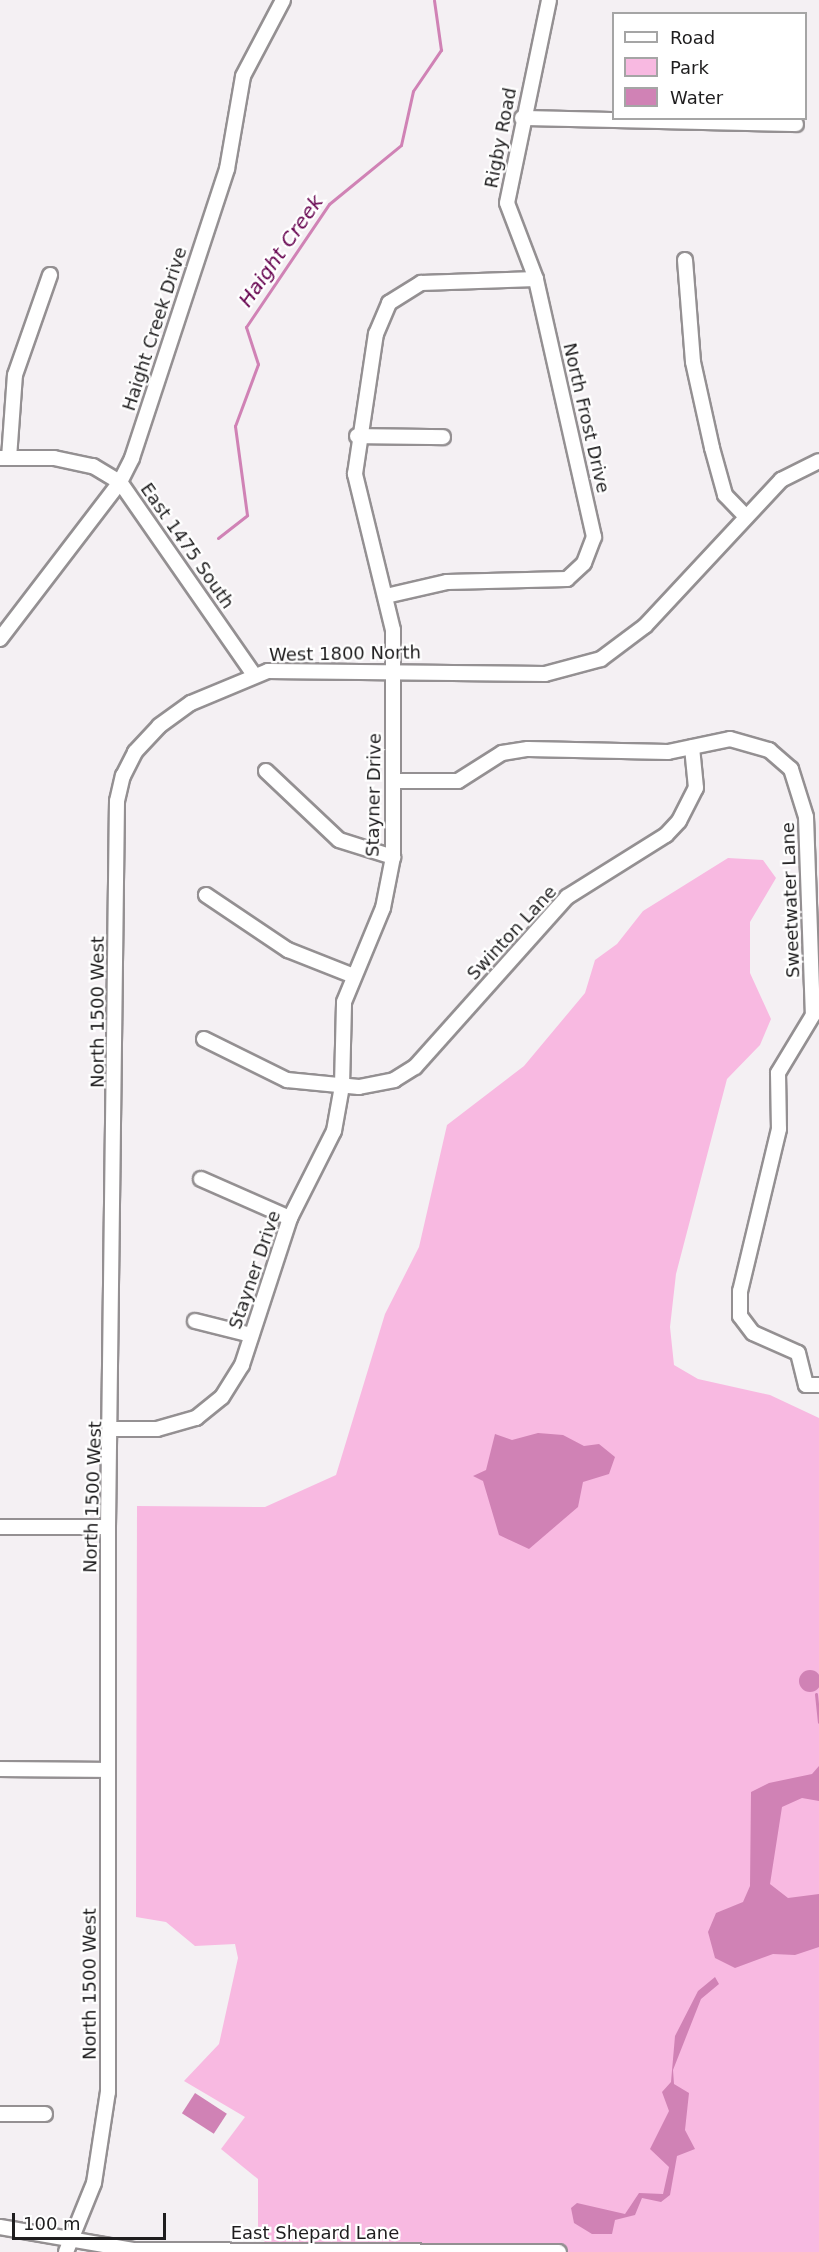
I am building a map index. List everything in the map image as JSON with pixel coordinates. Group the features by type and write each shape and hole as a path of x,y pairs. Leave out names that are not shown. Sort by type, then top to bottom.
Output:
{"street":[{"name":"Haight Creek Drive","path":"0,639 120,482 227,169 243,76 283,0"},
{"name":"Rigby Road","path":"536,279 507,203 522,118 549,0"},
{"path":"522,118 612,120"},
{"path":"613,120 796,124"},
{"path":"685,260 693,362 712,448 725,495 744,515"},
{"path":"4,458 15,375 50,275"},
{"name":"Stayner Drive","path":"113,1429 157,1429 196,1418 222,1397 242,1365 290,1218 334,1131 342,1086 340,1026 351,975 383,908 393,856 393,630 355,474 357,436 376,334 389,303 421,283 536,279"},
{"name":"North Frost Drive","path":"386,597 447,582 567,579 585,563 594,537 536,279"},
{"path":"357,436 442,436"},
{"name":"East 1475 South","path":"4,458 54,458 93,466 120,482 254,675"},
{"name":"West 1800 North","path":"135,752 191,703 254,675 392,671 545,674 601,659 625,645 744,515 789,473 819,461"},
{"name":"Sweetwater Lane","path":"393,781 458,781 502,753 528,749 668,752 716,740 752,741 782,759 799,789 813,845 813,1015 778,1074 779,1129 740,1291 740,1316 753,1333 798,1353 806,1385 819,1385"},
{"name":"Swinton Lane","path":"204,1039 287,1080 342,1086 376,1086 415,1067 567,897 666,835 696,788 692,747"},
{"name":"North 1500 West","path":"69,2247 94,2183 107,2110 108,1527 113,1429 117,801 135,752"},
{"path":"266,771 339,840 393,856"},
{"path":"206,895 288,950 351,975"},
{"path":"201,1179 290,1218"},
{"path":"195,1321 251,1335"},
{"path":"0,1527 108,1527"},
{"path":"0,1768 108,1770"},
{"path":"0,2114 45,2114"},
{"name":"East Shepard Lane","path":"0,2227 69,2247 133,2250 559,2252"}],"green space":[{"path":"728,858 763,860 776,878 750,922 750,973 771,1019 760,1045 727,1079 676,1274 670,1327 674,1365 698,1379 770,1395 819,1418 819,2252 270,2252 258,2229 258,2179 221,2149 245,2117 184,2081 219,2044 238,1958 235,1944 195,1946 166,1922 136,1917 137,1506 265,1507 336,1475 385,1314 419,1247 447,1125 524,1066 585,993 595,960 617,944 643,911"}],"water":[{"path":"538,1433 563,1435 584,1446 599,1444 615,1457 609,1474 583,1482 578,1507 529,1549 499,1535 483,1481 473,1476 486,1470 495,1434 512,1440"},
{"path":"810,1670 818,1673 820,1685 818,1689 810,1692 802,1689 799,1681 802,1673"},
{"path":"819,1766 819,1801 802,1798 782,1807 770,1884 788,1898 819,1894 819,1947 795,1955 773,1954 735,1968 715,1958 708,1932 716,1913 743,1902 750,1886 751,1792 769,1783 812,1774"},
{"path":"715,1977 719,1984 701,1999 673,2070 674,2084 689,2093 685,2130 695,2149 677,2156 670,2195 661,2202 642,2198 635,2215 615,2220 612,2234 592,2234 574,2223 571,2208 577,2203 625,2214 639,2193 663,2194 669,2167 650,2149 669,2111 662,2092 671,2082 675,2036 698,1991"},
{"path":"195,2093 227,2114 214,2134 182,2113"}],"waterway":[{"name":"Haight Creek","path":"218,538 247,515 235,426 258,364 246,327 329,204 401,145 413,91 441,50 434,0"},
{"path":"816,1694 819,1722"}]}
